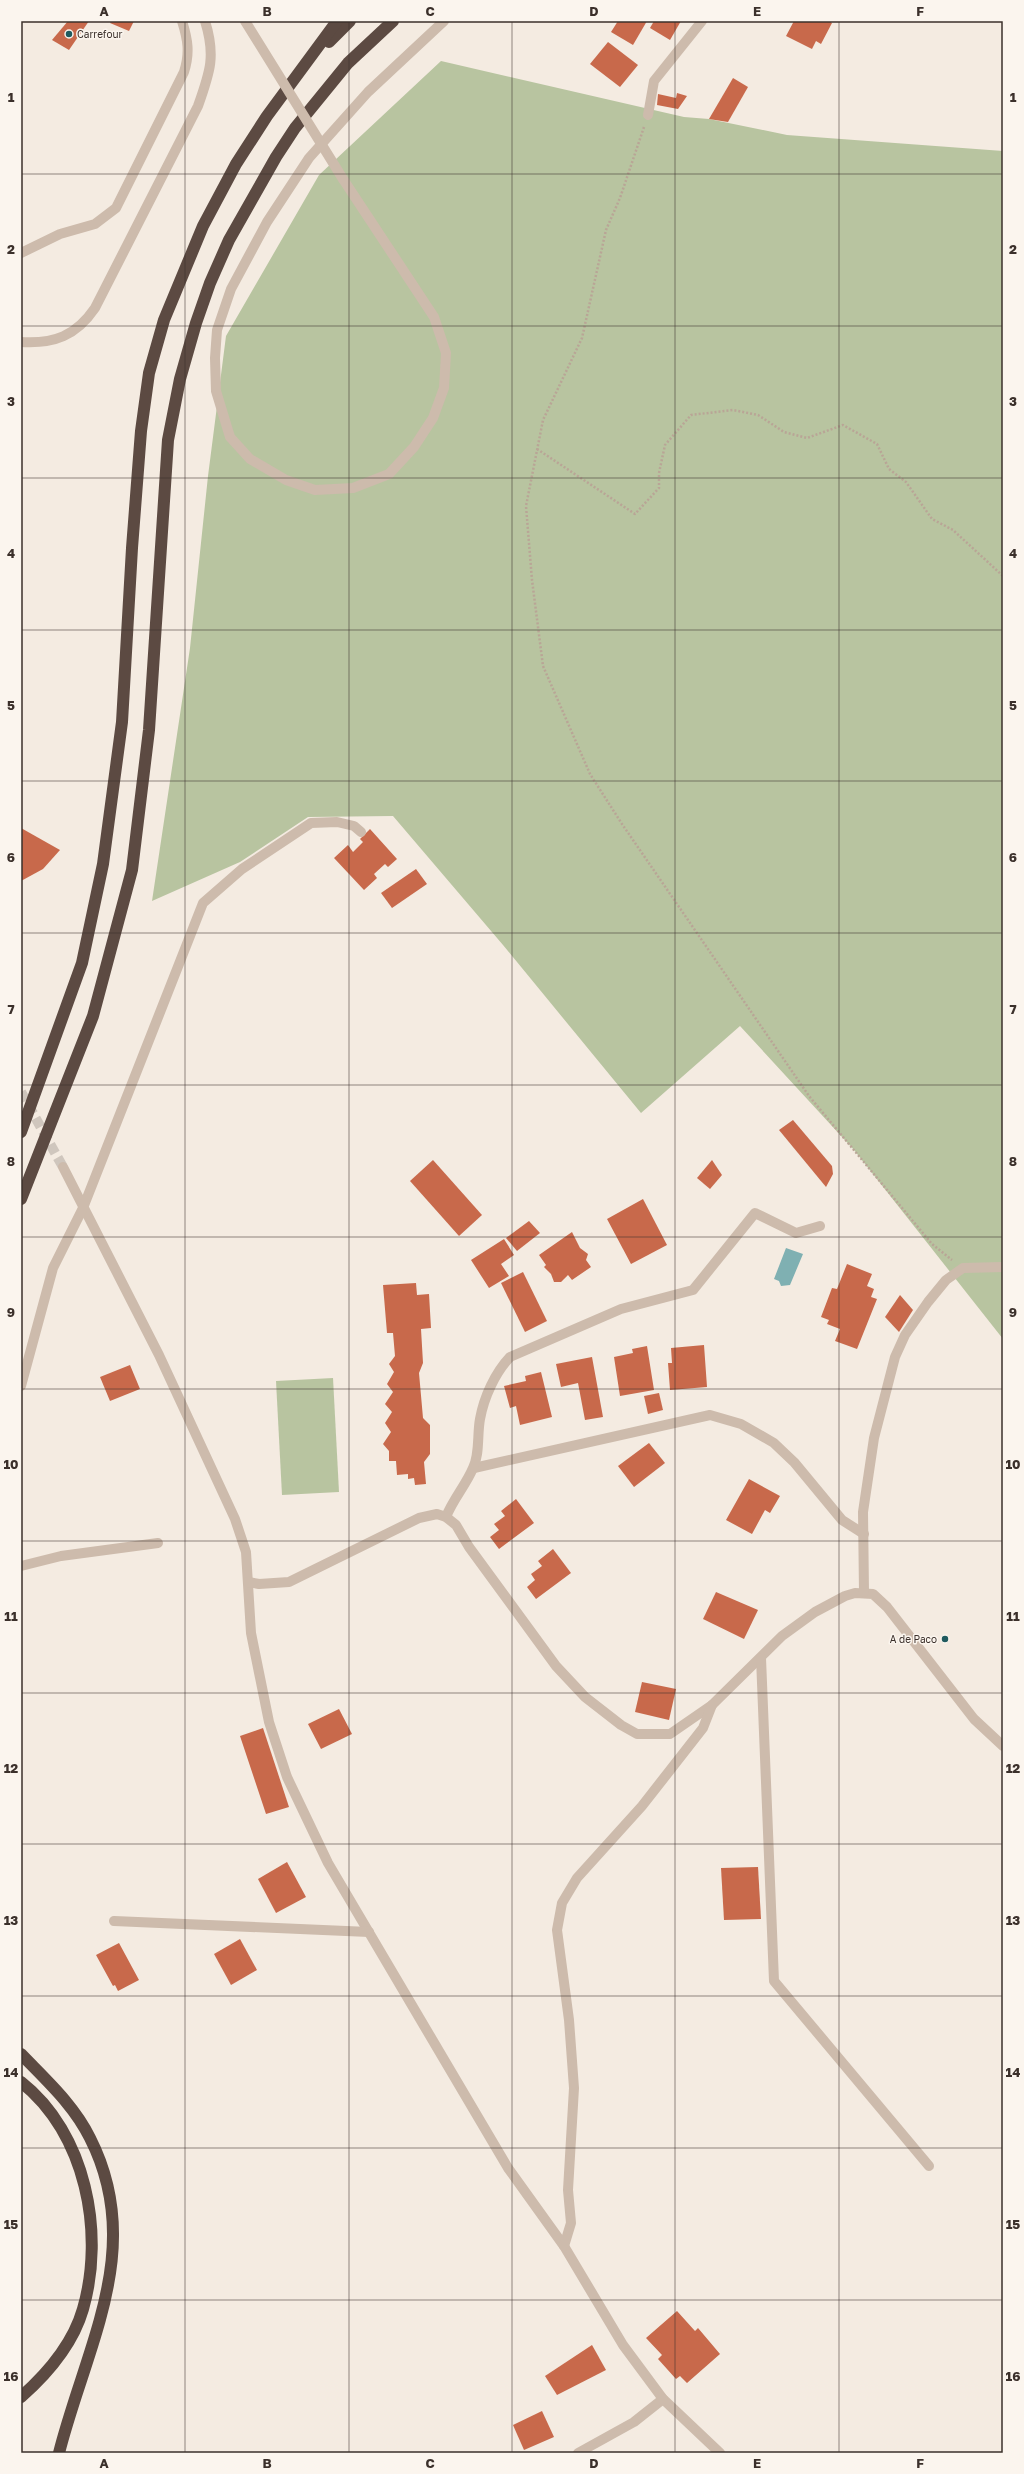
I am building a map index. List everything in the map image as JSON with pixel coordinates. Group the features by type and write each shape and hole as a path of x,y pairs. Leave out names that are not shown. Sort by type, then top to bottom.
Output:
{"highway":[{"path":"21,1132 39,1087 82,963 103,864 122,722 132,548 141,431 149,373 164,320 203,226 236,164 267,116 337,21"},
{"path":"296,76 350,21"},
{"path":"21,1199 93,1016 132,870 149,730 168,440 180,379 196,323 210,283 229,240 276,157 295,128 348,63 393,21"},
{"path":"21,1120 39,1087"},
{"path":"21,2054 63,2098 90,2138 110,2192 114,2240 109,2287 59,2453"},
{"path":"21,2082 51,2115 74,2156 86,2187 92,2224 92,2264 83,2310 64,2350 36,2383 21,2397"}],"street":[{"path":"21,253 60,234 95,224 116,208 184,72 188,58 188,39 182,21"},
{"path":"21,342 45,341 63,337 76,330 94,308 198,106 211,64 212,43 205,21"},
{"path":"245,21 343,179 434,317 446,352 444,388 433,418 414,447 389,474 353,488 315,490 286,480 250,459 230,437 216,391 215,358 217,330 231,289 267,222 308,158 368,92 444,21"},
{"path":"648,115 654,81 702,21"},
{"path":"21,1386 53,1268 83,1208 203,903 242,869 311,823 337,822 354,826 361,832"},
{"path":"63,1167 159,1355 235,1519 246,1552 251,1633 260,1681 287,1777 328,1863 508,2168 564,2246 623,2345 663,2399 720,2453"},
{"path":"446,1517 450,1506 474,1468 480,1418 499,1368 510,1357 621,1308 693,1290 755,1213 796,1233 820,1226"},
{"path":"864,1592 863,1512 874,1438 895,1357 905,1335 928,1302 946,1280 964,1268 1003,1267"},
{"path":"474,1468 710,1415 741,1424 774,1443 794,1462 842,1520 864,1534"},
{"path":"248,1582 259,1584 289,1582 418,1518 432,1515 446,1517 456,1526 469,1547 556,1666 585,1697 621,1725 637,1734 670,1734 712,1705 782,1636 815,1612 845,1596 864,1592 873,1594 880,1599 974,1719 1003,1746"},
{"path":"21,1566 61,1556 158,1543"},
{"path":"761,1658 774,1981 929,2166"},
{"path":"564,2246 571,2223 568,2190 574,2088 569,2020 557,1930 562,1903 578,1878 642,1806 703,1728 712,1705"},
{"path":"114,1922 369,1932"},
{"path":"578,2453 634,2422 663,2399"}],"path":[{"path":"648,115 620,198 606,230 582,338 542,420 526,506 532,580 543,666 590,774 622,824 809,1096 932,1244 964,1268"},
{"path":"537,448 635,514 659,488 659,473 665,445 691,416 733,410 758,416 784,432 807,438 843,425 877,444 890,469 906,482 932,519 953,530 1003,576"}],"green space":[{"path":"441,61 684,117 709,119 787,135 1003,151 1003,1339 854,1150 740,1026 641,1113 503,945 393,816 308,817 240,862 152,901 190,648 208,476 226,336 319,175"},
{"path":"333,1378 339,1492 282,1495 276,1381"}],"water":[{"path":"786,1248 803,1254 790,1285 781,1286 779,1281 774,1279"}],"building":[{"name":"Carrefour","path":"68,21 89,21 69,50 52,40"},
{"name":"Carrefour","path":"111,21 134,21 129,31 110,23"},
{"path":"618,21 647,21 633,45 611,32"},
{"path":"654,21 681,21 670,40 650,28"},
{"path":"794,21 829,21 832,23 821,44 816,41 812,49 786,36"},
{"path":"608,42 638,65 620,87 590,64"},
{"path":"733,78 748,87 728,122 709,119"},
{"path":"677,93 687,96 678,109 657,105 658,94 676,98"},
{"path":"21,828 60,850 43,869 21,881"},
{"path":"370,829 397,859 388,867 385,864 374,874 377,878 364,890 334,858 348,845 353,852 363,842 360,839"},
{"path":"416,869 427,884 392,908 381,893"},
{"path":"793,1120 832,1166 833,1174 826,1187 779,1130"},
{"path":"433,1160 482,1215 459,1236 410,1181"},
{"path":"712,1160 722,1175 710,1189 697,1178"},
{"path":"643,1199 667,1245 631,1264 607,1219"},
{"path":"529,1221 540,1233 517,1251 506,1238"},
{"path":"572,1232 580,1248 588,1254 586,1260 591,1267 572,1280 568,1275 561,1282 554,1282 551,1274 544,1267 546,1265 539,1255"},
{"path":"504,1239 514,1255 501,1264 509,1276 489,1288 471,1260"},
{"path":"847,1264 872,1274 867,1286 874,1289 871,1297 877,1299 857,1349 835,1341 840,1329 827,1324 829,1320 821,1317 832,1288 837,1289"},
{"path":"523,1272 547,1321 525,1332 501,1283"},
{"path":"416,1283 417,1295 429,1294 431,1328 421,1329 423,1363 419,1373 423,1418 430,1425 430,1454 424,1462 426,1484 415,1485 414,1478 408,1479 408,1474 397,1475 396,1461 389,1461 389,1451 383,1444 391,1432 385,1423 392,1412 385,1404 393,1392 387,1384 394,1372 389,1364 395,1356 393,1333 387,1333 383,1285"},
{"path":"900,1295 913,1310 899,1332 885,1317"},
{"path":"704,1345 707,1387 670,1390 668,1363 672,1363 671,1348"},
{"path":"647,1346 654,1390 620,1396 614,1357 633,1353 632,1349"},
{"path":"592,1357 603,1417 585,1420 578,1383 561,1387 556,1364"},
{"path":"130,1365 140,1389 110,1401 100,1377"},
{"path":"541,1372 552,1417 520,1425 516,1406 510,1408 504,1386 526,1381 525,1376"},
{"path":"659,1393 663,1410 648,1414 644,1396"},
{"path":"649,1443 665,1463 634,1487 618,1466"},
{"path":"749,1479 780,1496 770,1513 765,1510 752,1534 726,1520"},
{"path":"516,1499 534,1523 499,1549 490,1537 499,1530 494,1524 505,1516 501,1511"},
{"path":"553,1549 571,1573 536,1599 527,1587 535,1580 531,1574 542,1566 538,1561"},
{"path":"716,1592 758,1610 744,1639 703,1619"},
{"path":"642,1682 676,1689 669,1720 635,1712"},
{"path":"339,1709 352,1734 321,1749 308,1724"},
{"path":"263,1728 289,1807 266,1814 240,1736"},
{"path":"287,1862 306,1897 276,1913 258,1879"},
{"path":"758,1867 761,1919 724,1920 721,1868"},
{"path":"240,1939 257,1970 231,1985 214,1954"},
{"path":"119,1943 139,1980 118,1991 115,1985 113,1986 96,1955"},
{"path":"677,2311 695,2331 698,2328 720,2354 687,2383 680,2376 676,2379 658,2359 662,2355 646,2338"},
{"path":"592,2345 606,2370 557,2395 545,2376"},
{"path":"542,2411 554,2437 524,2450 513,2425"}],"tunnel":[{"path":"21,1092 63,1167"}],"place":[{"name":"Carrefour","path":"69,34"},
{"name":"A de Paco","path":"945,1639"}]}
